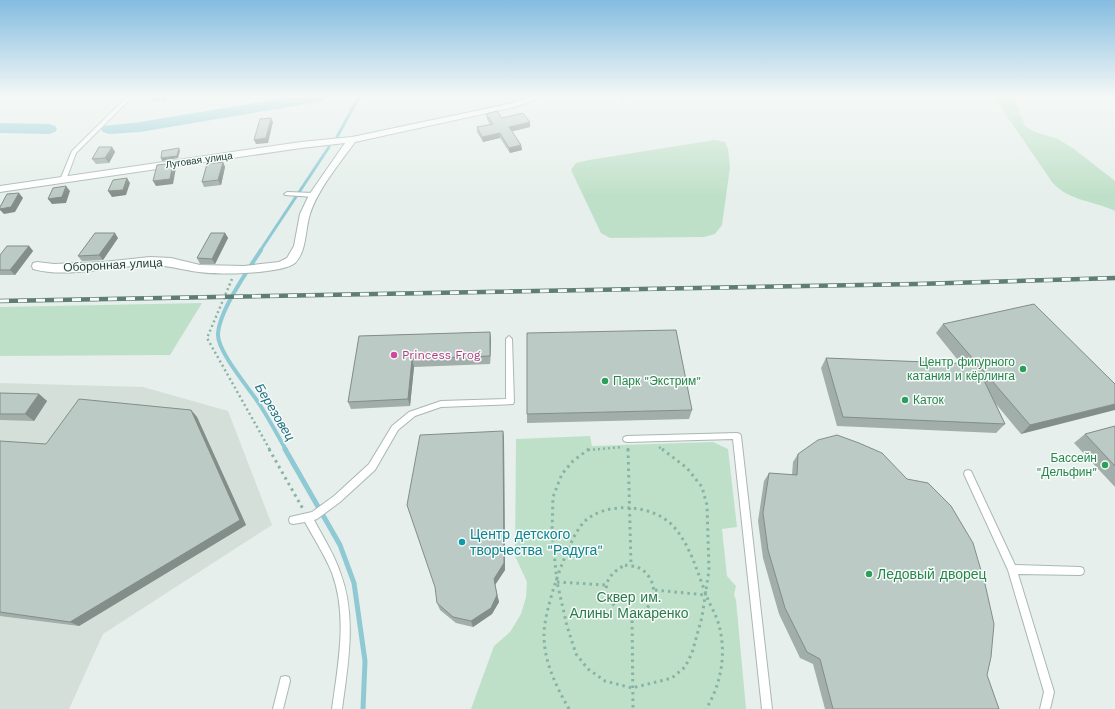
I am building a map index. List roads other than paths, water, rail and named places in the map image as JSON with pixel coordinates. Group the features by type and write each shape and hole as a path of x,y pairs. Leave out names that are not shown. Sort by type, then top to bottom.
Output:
{"street":[{"name":"Луговая улица","path":"0,189 301,145 352,140 398,130"},
{"name":"Оборонная улица","path":"37,266 54,268 103,266 150,261 171,262 200,269 245,270 281,265 291,260 299,246 305,214 314,195 352,140"}],"lane":[{"path":"63,180 74,152 96,130"},
{"path":"290,194 314,195"},
{"path":"293,520 311,517 337,499 372,467 395,428 412,414 441,404 510,402 509,339"},
{"path":"628,443 737,436 766,709"},
{"path":"968,474 1012,569 1049,692 1045,709"},
{"path":"311,517 337,573 344,607 342,668 337,709"},
{"path":"1012,569 1080,571"},
{"path":"278,709 285,681"}],"waterway":[{"name":"Березовец","path":"337,137 341,130"},
{"name":"Березовец","path":"260,251 329,147"},
{"name":"Березовец","path":"261,250 242,279 223,314 218,334 222,350 262,408 286,450"},
{"name":"Березовец","path":"285,449 340,545 354,583 365,661 363,709"}],"railway":[{"path":"0,301 917,284 1115,278"}],"place":[{"name":"Princess Frog","path":"394,355"},
{"name":"Центр фигурного катания и кёрлинга","path":"1023,369"},
{"name":"Парк \"Экстрим\"","path":"605,381"},
{"name":"Каток","path":"905,400"},
{"name":"Бассейн \"Дельфин\"","path":"1105,465"},
{"name":"Центр детского творчества \"Радуга\"","path":"462,542"},
{"name":"Ледовый дворец","path":"869,574"}],"park label":[{"name":"Сквер им. Алины Макаренко","path":"629,606"}]}
